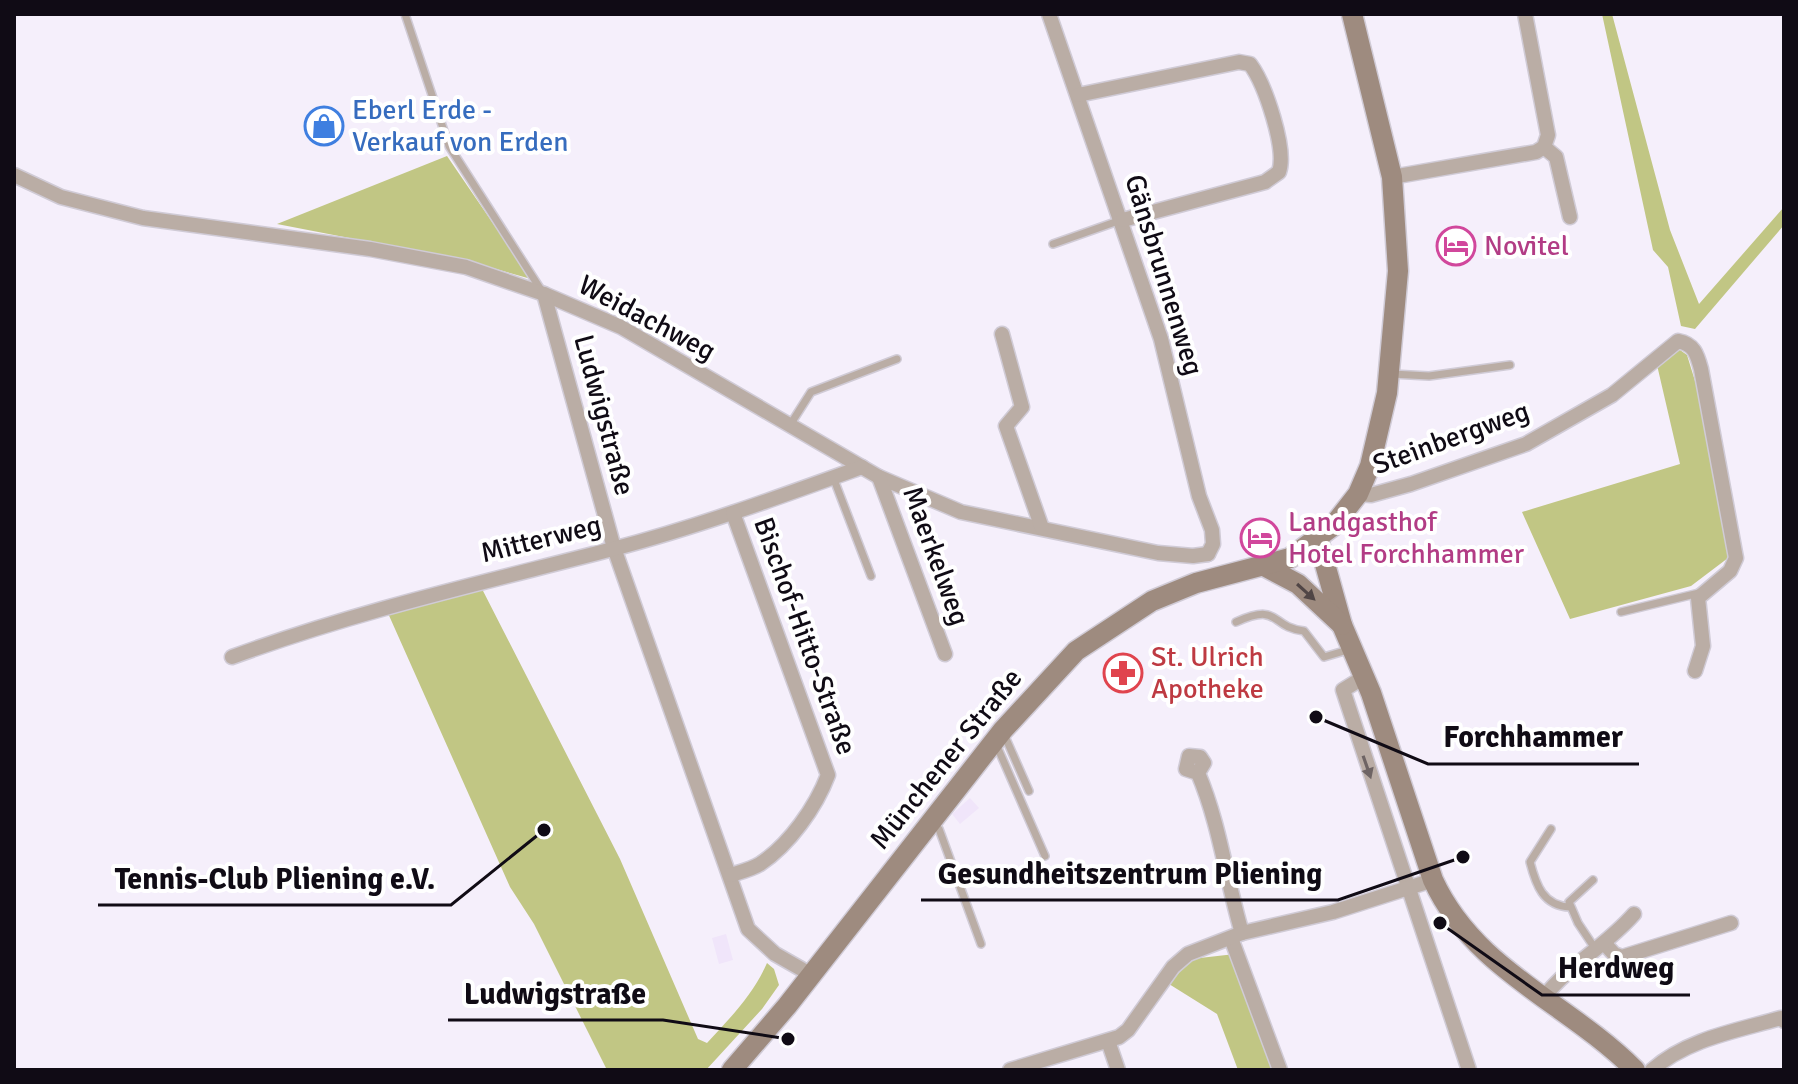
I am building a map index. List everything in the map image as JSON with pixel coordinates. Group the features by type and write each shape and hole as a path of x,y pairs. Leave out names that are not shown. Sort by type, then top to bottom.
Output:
{"main road":[{"name":"Münchener Straße","path":"732,1070 999,735 1076,651 1123,616 1170,593 1290,558 1333,526 1358,494 1376,444 1390,374 1398,271 1392,177 1352,14"},
{"path":"1318,539 1342,625 1364,677 1433,880 1471,941 1501,968 1590,1029 1635,1070"},
{"path":"1264,566 1298,584 1342,625"}],"street":[{"name":"Gänsbrunnenweg","path":"1049,14 1123,220 1161,339 1199,496 1212,530 1213,544 1208,554"},
{"path":"1392,177 1536,152 1544,147 1548,135 1525,14"},
{"path":"1078,95 1239,62 1250,64 1259,77 1281,148 1279,172 1265,182 1123,220"},
{"path":"1544,147 1556,157 1570,217"},
{"name":"Weidachweg","path":"15,178 61,197 143,218 370,249 466,267 544,294 621,327 879,477 961,512 1158,553 1208,554"},
{"name":"Ludwigstraße","path":"544,294 614,548 748,929 775,954 810,974"},
{"path":"1002,334 1022,407 1006,426 1042,528"},
{"name":"Steinbergweg","path":"1358,494 1371,495 1411,484 1526,444 1612,395 1678,341 1691,346 1697,354 1736,558 1730,571 1701,593"},
{"name":"Mitterweg","path":"232,657 400,601 614,548 733,513 862,467"},
{"name":"Maerkelweg","path":"879,477 945,654"},
{"name":"Bischof-Hitto-Straße","path":"731,875 759,865 780,847 820,797 828,775 733,513"},
{"path":"1208,554 1226,576"},
{"path":"1695,671 1703,646 1698,598 1701,593"},
{"path":"1364,677 1343,690 1469,1070"},
{"path":"1198,773 1222,842 1236,936 1280,1070"},
{"path":"1010,1070 1108,1041 1128,1030 1173,967 1188,954 1236,936 1433,880"},
{"path":"1544,997 1559,977 1600,947 1634,914"},
{"path":"1600,947 1622,957 1731,923"},
{"path":"1652,1070 1674,1052 1701,1041 1781,1018 1784,1021"},
{"path":"1108,1041 1118,1070"}],"lane":[{"path":"405,14 449,146 544,294"},
{"path":"1053,244 1123,220"},
{"path":"790,425 811,392 897,359"},
{"path":"1390,374 1429,376 1510,365"},
{"path":"833,477 871,576"},
{"path":"1621,612 1701,593"},
{"path":"1236,622 1257,612 1272,614 1292,629 1304,631 1324,657 1353,649"},
{"path":"999,735 1029,791"},
{"path":"999,735 1045,856"},
{"path":"929,822 939,829 981,944"},
{"path":"1551,829 1530,862 1535,881 1544,898 1570,907 1600,947"},
{"path":"1570,907 1574,897 1593,880"}],"shaded area":[{"path":"970,798 979,808 960,824 952,814"},
{"path":"726,934 733,960 719,964 712,938"}],"green space":[{"path":"1602,14 1612,14 1670,230 1699,304 1784,207 1784,225 1695,329 1681,326 1668,267 1653,250"},
{"path":"447,156 531,279 468,261 277,224"},
{"path":"1680,350 1687,355 1699,394 1729,546 1728,558 1691,586 1570,619 1522,512 1680,464 1657,365 1672,351"},
{"path":"480,585 620,859 698,1039 707,1043 748,996 767,963 774,969 779,985 762,1009 706,1070 607,1070 534,924 510,887 387,611"},
{"path":"1235,954 1276,1070 1238,1070 1217,1014 1169,984 1191,959"}],"place":[{"name":"Eberl Erde - Verkauf von Erden","path":"324,126"},
{"name":"Novitel","path":"1456,246"},
{"name":"Landgasthof Hotel Forchhammer","path":"1260,538"},
{"name":"St. Ulrich Apotheke","path":"1123,673"},
{"name":"Forchhammer","path":"1316,717"},
{"name":"Tennis-Club Pliening e.V.","path":"544,830"},
{"name":"Gesundheitszentrum Pliening","path":"1463,857"},
{"name":"Herdweg","path":"1440,923"},
{"name":"Ludwigstraße","path":"788,1039"}]}
